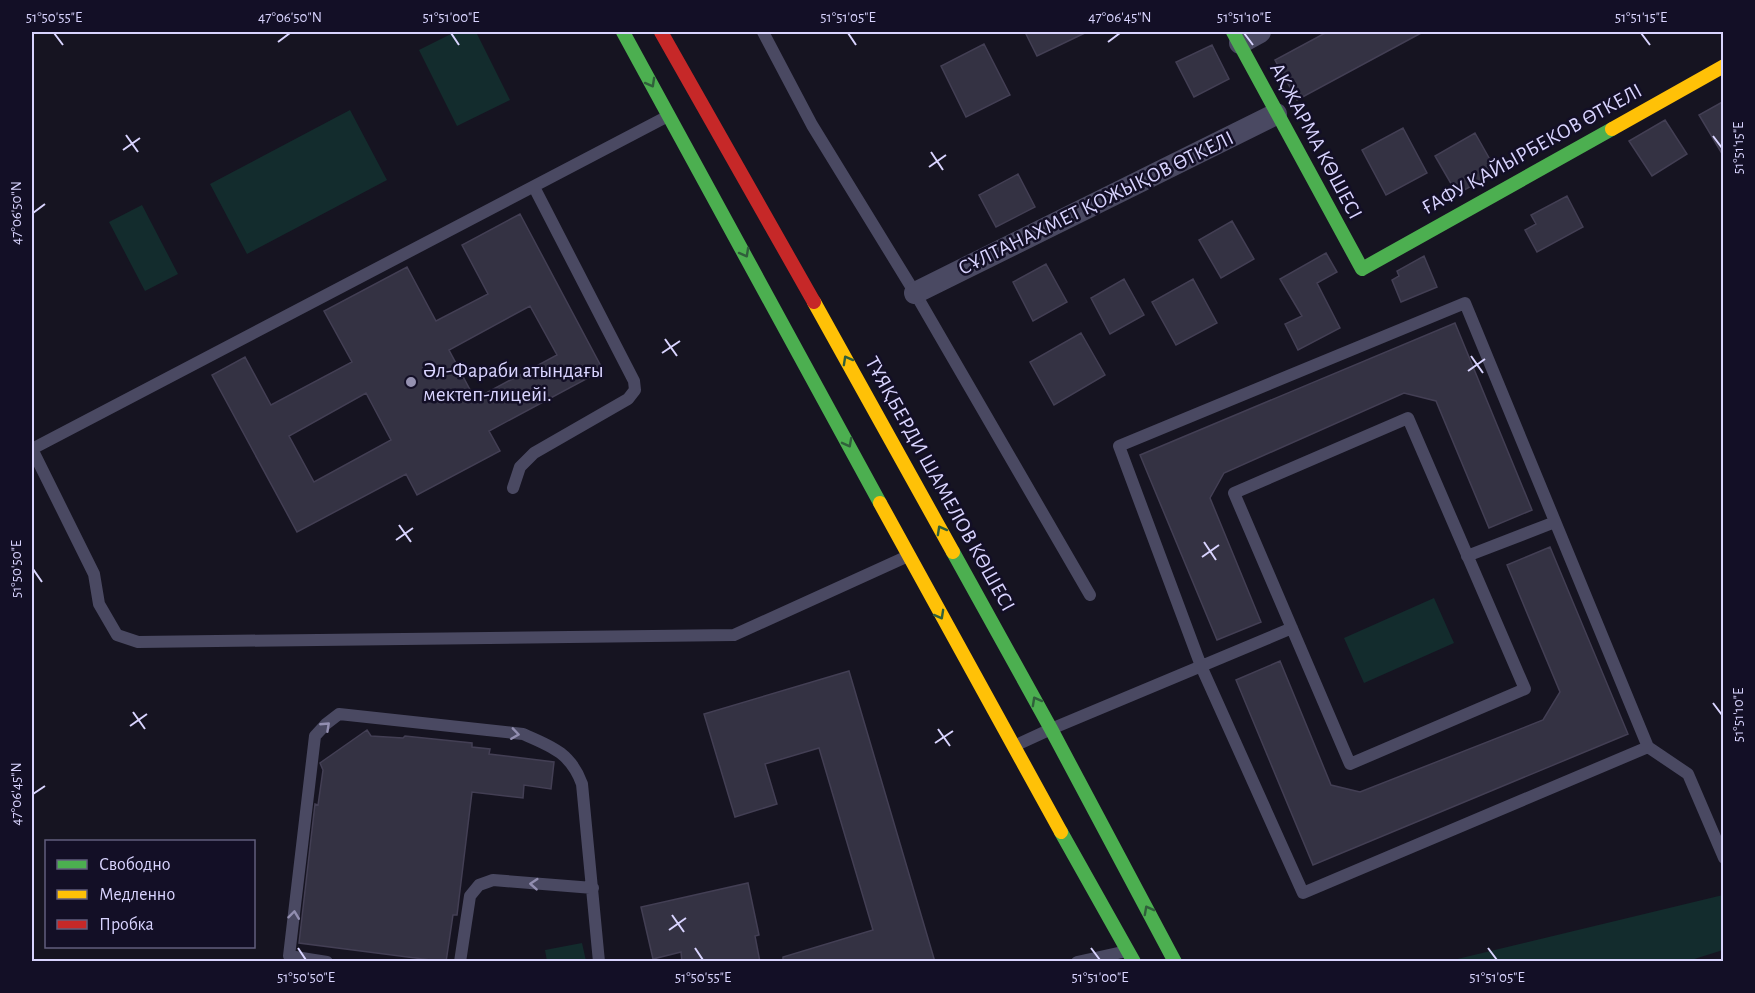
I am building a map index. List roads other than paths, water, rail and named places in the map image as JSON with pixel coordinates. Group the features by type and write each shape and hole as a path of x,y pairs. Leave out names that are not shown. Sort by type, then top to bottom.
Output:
{"street":[{"path":"623,32 1014,747 1131,956"},
{"name":"ТҰЯҚБЕРДИ ШАМЕЛОВ КӨШЕСІ","path":"661,32 795,267 1051,729 1175,962"},
{"path":"1236,37 1260,32"},
{"name":"АҚЖАРМА КӨШЕСІ","path":"1236,37 1362,269"},
{"name":"ҒАФУ ҚАЙЫРБЕКОВ ӨТКЕЛІ","path":"1362,269 1724,66"},
{"name":"СҰЛТАНАХМЕТ ҚОЖЫҚОВ ӨТКЕЛІ","path":"915,293 1276,114"},
{"path":"762,284 795,267"}],"lane":[{"path":"763,32 812,125 915,293 1090,595"},
{"path":"669,115 32,449 94,574 99,604 117,635 138,642 734,635 909,556"},
{"path":"513,488 520,467 534,453 628,399 635,390 634,381 534,187"},
{"path":"1648,747 1303,893 1202,666 1119,446 1465,303 1648,747 1688,774 1724,858"},
{"path":"1408,418 1467,556 1525,690 1350,764 1234,493 1408,418"},
{"path":"1467,556 1555,522"},
{"path":"1014,747 1051,729 1292,628"},
{"path":"327,962 289,956 315,736 339,714 523,734 549,745 567,757 577,768 582,784 600,962"},
{"path":"460,962 470,896 479,885 493,880 593,888"},
{"path":"1077,962 1131,956"}],"place":[{"name":"Әл-Фараби атындағы мектеп-лицейі.","path":"411,382"}]}
